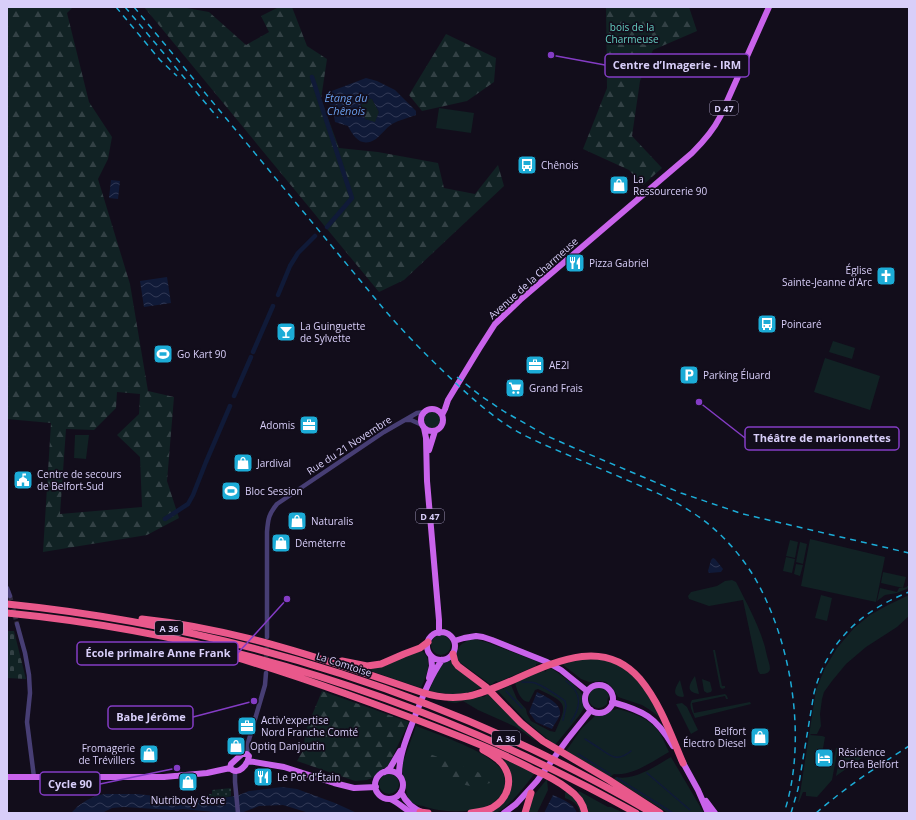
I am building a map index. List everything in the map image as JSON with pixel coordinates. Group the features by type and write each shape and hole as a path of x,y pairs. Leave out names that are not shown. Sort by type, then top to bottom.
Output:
{"highway":[{"name":"La Comtoise","path":"7,604 80,613 171,628 232,642 299,660 386,688 472,722 523,745 583,775 652,813"},
{"name":"La Comtoise","path":"7,613 82,622 155,634 295,668 352,686 410,707 476,734 536,761 636,813"},
{"path":"80,613 159,620 236,635 311,655 421,692 454,698 482,692 564,660 590,656 609,659 630,670 645,686 664,719 683,762"},
{"path":"155,634 312,682 378,705 492,749 572,791 582,804 585,813"},
{"path":"311,655 373,666 384,664 400,655 420,648 428,642"},
{"path":"453,654 455,662 458,666 492,692 522,723 543,741 609,780 660,813"},
{"path":"453,734 493,756 503,765 508,775 508,789 501,801 496,806 488,810 471,813"},
{"path":"525,813 531,793"},
{"path":"422,812 428,813"}],"main road":[{"name":"Avenue de la Charmeuse","path":"442,415 448,400 495,324 508,311 692,153 711,132 720,117 769,7"},
{"name":"Avenue de la Charmeuse","path":"435,410 448,400"},
{"path":"428,410 435,410 440,412 442,415 443,423 441,427 435,431 429,431 423,427 421,421 422,417 428,410"},
{"name":"D 47","path":"423,427 426,438 427,481 436,575 439,633"},
{"name":"D 47","path":"427,460 429,448 435,431"},
{"path":"388,799 394,798 401,792 403,783 399,775 399,765 405,742 427,685 432,666 428,642 432,636 439,633 448,634 454,641 455,648 453,654 442,660 431,656"},
{"path":"454,641 468,637 482,637 547,662 588,691"},
{"path":"427,685 442,660"},
{"path":"593,686 604,686 611,692 613,697 612,702 610,708 599,713 591,710 587,706 585,696 593,686"},
{"path":"612,702 628,706 639,711 653,719 665,732 698,790 708,813"},
{"path":"504,813 516,804 537,781 591,710"},
{"path":"405,742 390,768 378,778 376,787 377,792 381,796 396,802 412,813"},
{"path":"233,770 231,764 242,754 247,757 354,788 376,787"},
{"path":"7,777 164,777 233,770 239,771 247,757"},
{"path":"385,772 392,772 399,775"},
{"path":"510,813 531,793 537,781"},
{"path":"698,790 715,813"},
{"path":"401,792 412,807 422,812"}],"street":[{"name":"Rue du 21 Novembre","path":"267,637 268,519 272,510 277,504 384,432 417,413 425,412"},
{"name":"Rue du 21 Novembre","path":"404,420 410,420 423,427"},
{"path":"7,588 10,595"},
{"path":"18,624 30,675 27,722 34,778"},
{"path":"247,757 248,743 265,685 266,673"},
{"path":"233,770 238,813"}],"green space":[{"path":"7,7 73,7 67,13 89,102 112,137 108,159 98,179 130,284 148,391 174,397 167,481 179,518 147,535 43,552 51,423 7,419","holes":["117,392 140,394 139,414 117,435 140,457 142,507 60,514 66,429 94,430 116,408"]},
{"path":"144,7 181,7 209,12 246,45 269,32 261,16 279,7 292,7 307,46 327,59 321,99 339,148 378,152 438,163 444,188 475,194 498,165 504,186 404,280 379,292"},
{"name":"bois de la Charmeuse","path":"606,7 689,7 697,31 653,50 640,81 632,136 662,168 643,185 629,170 583,149 607,88"},
{"path":"446,34 496,58 494,82 467,101 422,111 409,95"},
{"path":"365,98 372,99 379,112 375,123 365,119 361,105"},
{"path":"439,108 474,113 471,133 436,128"},
{"path":"833,341 855,348 852,359 829,352"},
{"path":"825,358 880,376 870,410 814,392"},
{"path":"432,412 439,417 440,420 435,427 432,428 425,423 424,420 429,413"},
{"path":"75,435 89,435 86,459 74,458"},
{"path":"810,539 885,557 876,602 801,586"},
{"path":"790,540 798,542 795,558 786,556"},
{"path":"800,542 807,544 803,564 796,562"},
{"path":"786,557 795,559 792,573 783,571"},
{"path":"796,564 803,565 800,576 794,574"},
{"path":"883,572 906,577 903,588 881,583"},
{"path":"732,580 736,582 762,637 770,667 769,672 760,674 758,671 743,600 709,606 689,599 688,596 691,592 717,586 725,581"},
{"path":"909,586 909,588 897,593 885,595 877,601 880,588 897,592 899,588"},
{"path":"821,595 832,598 827,621 815,618"},
{"path":"909,595 909,616 897,627 866,647 846,664 824,692 820,714 821,726 817,734 810,735 825,737 822,754 816,753 815,759 833,762 836,748 838,748 832,780 817,797 806,796 806,792 803,792 798,802 816,690 825,668 837,648 854,628 870,615"},
{"path":"7,631 14,631 26,679 7,678"},
{"path":"441,635 448,638 451,645 448,652 441,655 434,652 431,645 434,638"},
{"path":"474,639 486,642 541,663 498,682 496,681 491,685 458,661 457,653 460,646 466,641"},
{"path":"713,650 715,650 722,686 725,686 725,688 722,689 720,687"},
{"path":"422,651 428,659 428,669 421,688 362,668"},
{"path":"593,658 611,661 628,671 645,689 662,719 642,705 618,697 612,687 606,682 589,682 581,679 562,664 569,663 571,660"},
{"path":"450,659 453,664 482,688 461,694 429,691 442,663"},
{"path":"549,668 572,683 580,691 582,694 584,708 555,745 526,721 497,690 511,685 517,699 526,709 531,721 555,732 562,715 562,704 554,697 538,689 535,690 529,702 526,702 520,696 515,683 516,681 544,670 545,672"},
{"path":"695,676 699,694 690,690 691,682"},
{"path":"702,679 710,682 711,692 707,693 704,691"},
{"path":"680,680 683,697 679,697 675,693"},
{"path":"595,688 604,690 607,692 609,697 607,704 602,707 594,707 589,701 589,696"},
{"path":"322,691 409,722 388,766 372,778 355,781 297,761 304,749 305,732"},
{"path":"488,693 537,740 534,740 516,727 478,710 463,701 456,703 448,702 447,700 480,696 484,697"},
{"path":"725,694 728,699 726,699 725,696 692,703 694,713 750,702 751,704 695,718 691,707 692,700"},
{"path":"682,703 687,707 698,730 691,734 676,704"},
{"path":"617,709 645,719 655,727 669,752 636,770 628,773 614,774 610,777 566,751 582,728 595,716"},
{"path":"416,726 475,750 495,763 502,770 505,779 504,788 498,799 494,803 475,810 466,811 439,810 411,802 407,795 402,765"},
{"path":"841,750 858,753 867,753 836,776"},
{"path":"422,751 488,776 490,783 474,787 449,781 446,773 434,764 428,765 421,756"},
{"path":"671,757 704,813 668,813 614,779 616,777 630,777 645,772"},
{"path":"505,758 535,773 505,807 494,813 481,813 502,804 510,774 509,767 504,762"},
{"path":"389,774 396,777 399,784 396,791 389,794 382,791 379,784 382,777"},
{"path":"547,779 548,790 537,813 528,813 534,795"},
{"path":"231,788 231,796 209,799 209,794 212,794 212,790"},
{"path":"567,791 579,803 582,813 580,813 575,803 565,798 565,793"},
{"path":"579,791 608,807 624,813 589,813 585,802 578,793"}],"water":[{"name":"Étang du Chênois","path":"366,78 377,81 395,90 416,111 416,115 392,124 371,142 363,142 356,138 348,126 335,122 333,111 328,100 329,92","holes":["365,98 372,99 379,112 375,122 365,119 361,105"]},
{"path":"111,180 120,181 118,199 109,198"},
{"path":"167,277 171,303 144,307 140,281"},
{"path":"713,558 723,569 721,572 709,573 708,571"},
{"path":"537,692 552,700 560,710 560,714 552,729 536,722 529,712"},
{"path":"282,787 297,789 357,813 309,813 283,805 259,806 241,813 124,807 112,808 102,813 71,813 87,800 98,795 106,794 137,794 206,800 239,795 249,791"},
{"path":"553,795 570,804 577,813 544,813"}],"waterway":[{"path":"312,77 352,198 327,227"},
{"path":"278,295 290,266 298,253 315,236"},
{"path":"253,352 273,306"},
{"path":"234,396 251,357"},
{"path":"165,519 188,504 230,406"},
{"path":"566,681 575,690 579,700 577,711 571,722"},
{"path":"522,682 539,685 565,701 566,706 563,720"},
{"path":"506,691 522,708"},
{"path":"585,739 606,753 616,757 623,756 631,751"},
{"path":"578,754 610,774"},
{"path":"647,773 690,810"},
{"path":"617,778 673,813"}],"tunnel":[{"path":"10,596 17,624"},
{"path":"266,664 267,637"}],"railway":[{"path":"116,7 160,60 177,76"},
{"path":"125,7 218,118"},
{"path":"134,7 383,308 419,347 467,394 513,429 680,505 705,521 723,537 739,555 753,575 767,601 778,629 792,691 795,723 795,755 791,785 784,813"},
{"path":"457,377 481,396 505,412 547,436 681,493 743,514 909,553"},
{"path":"791,813 798,789 814,693 828,658 848,630 861,619 876,609 909,592"},
{"path":"816,813 861,778 909,746"}],"place":[{"name":"Centre d’Imagerie - IRM","path":"551,55"},
{"name":"Chênois","path":"527,165"},
{"name":"La Ressourcerie 90","path":"619,185"},
{"name":"Pizza Gabriel","path":"575,263"},
{"name":"Église Sainte-Jeanne d'Arc","path":"886,276"},
{"name":"Poincaré","path":"767,324"},
{"name":"La Guinguette de Sylvette","path":"286,332"},
{"name":"Go Kart 90","path":"163,354"},
{"name":"AE2I","path":"535,365"},
{"name":"Parking Éluard","path":"689,375"},
{"name":"Grand Frais","path":"515,388"},
{"name":"Théâtre de marionnettes","path":"699,402"},
{"name":"Adomis","path":"309,425"},
{"name":"Jardival","path":"243,463"},
{"name":"Centre de secours de Belfort-Sud","path":"23,480"},
{"name":"Bloc Session","path":"231,491"},
{"name":"Naturalis","path":"297,521"},
{"name":"Déméterre","path":"281,543"},
{"name":"École primaire Anne Frank","path":"287,599"},
{"name":"Babe Jérôme","path":"254,701"},
{"name":"Activ'expertise Nord Franche Comté","path":"247,726"},
{"name":"Belfort Électro Diesel","path":"760,737"},
{"name":"Optiq Danjoutin","path":"236,746"},
{"name":"Fromagerie de Trévillers","path":"149,754"},
{"name":"Résidence Orfea Belfort","path":"824,758"},
{"name":"Cycle 90","path":"177,768"},
{"name":"Le Pot d'Étain","path":"263,777"},
{"name":"Nutribody Store","path":"188,782"}]}
